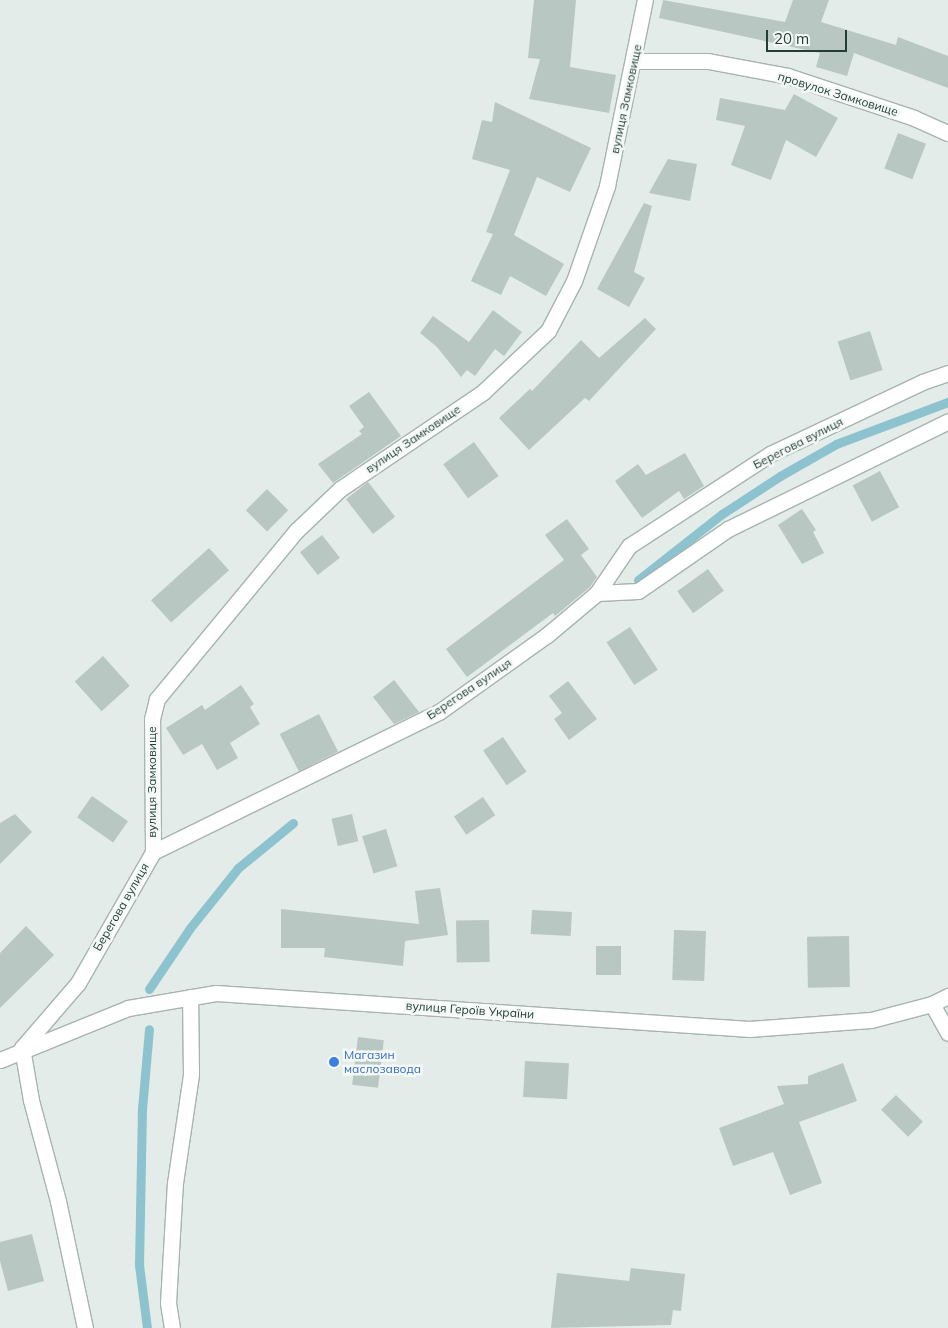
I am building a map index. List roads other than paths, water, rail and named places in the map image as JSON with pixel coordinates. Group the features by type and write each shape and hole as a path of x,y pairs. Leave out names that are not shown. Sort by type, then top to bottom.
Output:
{"street":[{"name":"вулиця Замковище","path":"153,852 152,719 157,699 296,531 333,495 483,392 548,331 574,281 607,186 635,61 645,0"},
{"name":"провулок Замковище","path":"635,61 708,61 788,76 914,118 948,133"},
{"name":"Берегова вулиця","path":"22,1048 78,983 153,852 439,712 547,635 597,593 629,546 770,454 922,382 948,373"},
{"path":"597,593 638,591 728,529 948,421"},
{"name":"вулиця Героїв України","path":"0,1060 22,1048 128,1008 216,993 749,1029 871,1020 932,1004 948,996"},
{"path":"172,1328 168,1303 175,1183 192,1074 190,997"},
{"path":"932,1004 948,1033"},
{"path":"22,1048 31,1100 58,1200 85,1328"}],"waterway":[{"path":"638,580 722,514 780,476 836,444 948,402"},
{"path":"149,989 190,928 238,868 293,823"},
{"path":"147,1328 139,1265 142,1109 149,1029"}],"place":[{"name":"Магазин маслозавода","path":"334,1062"}]}
